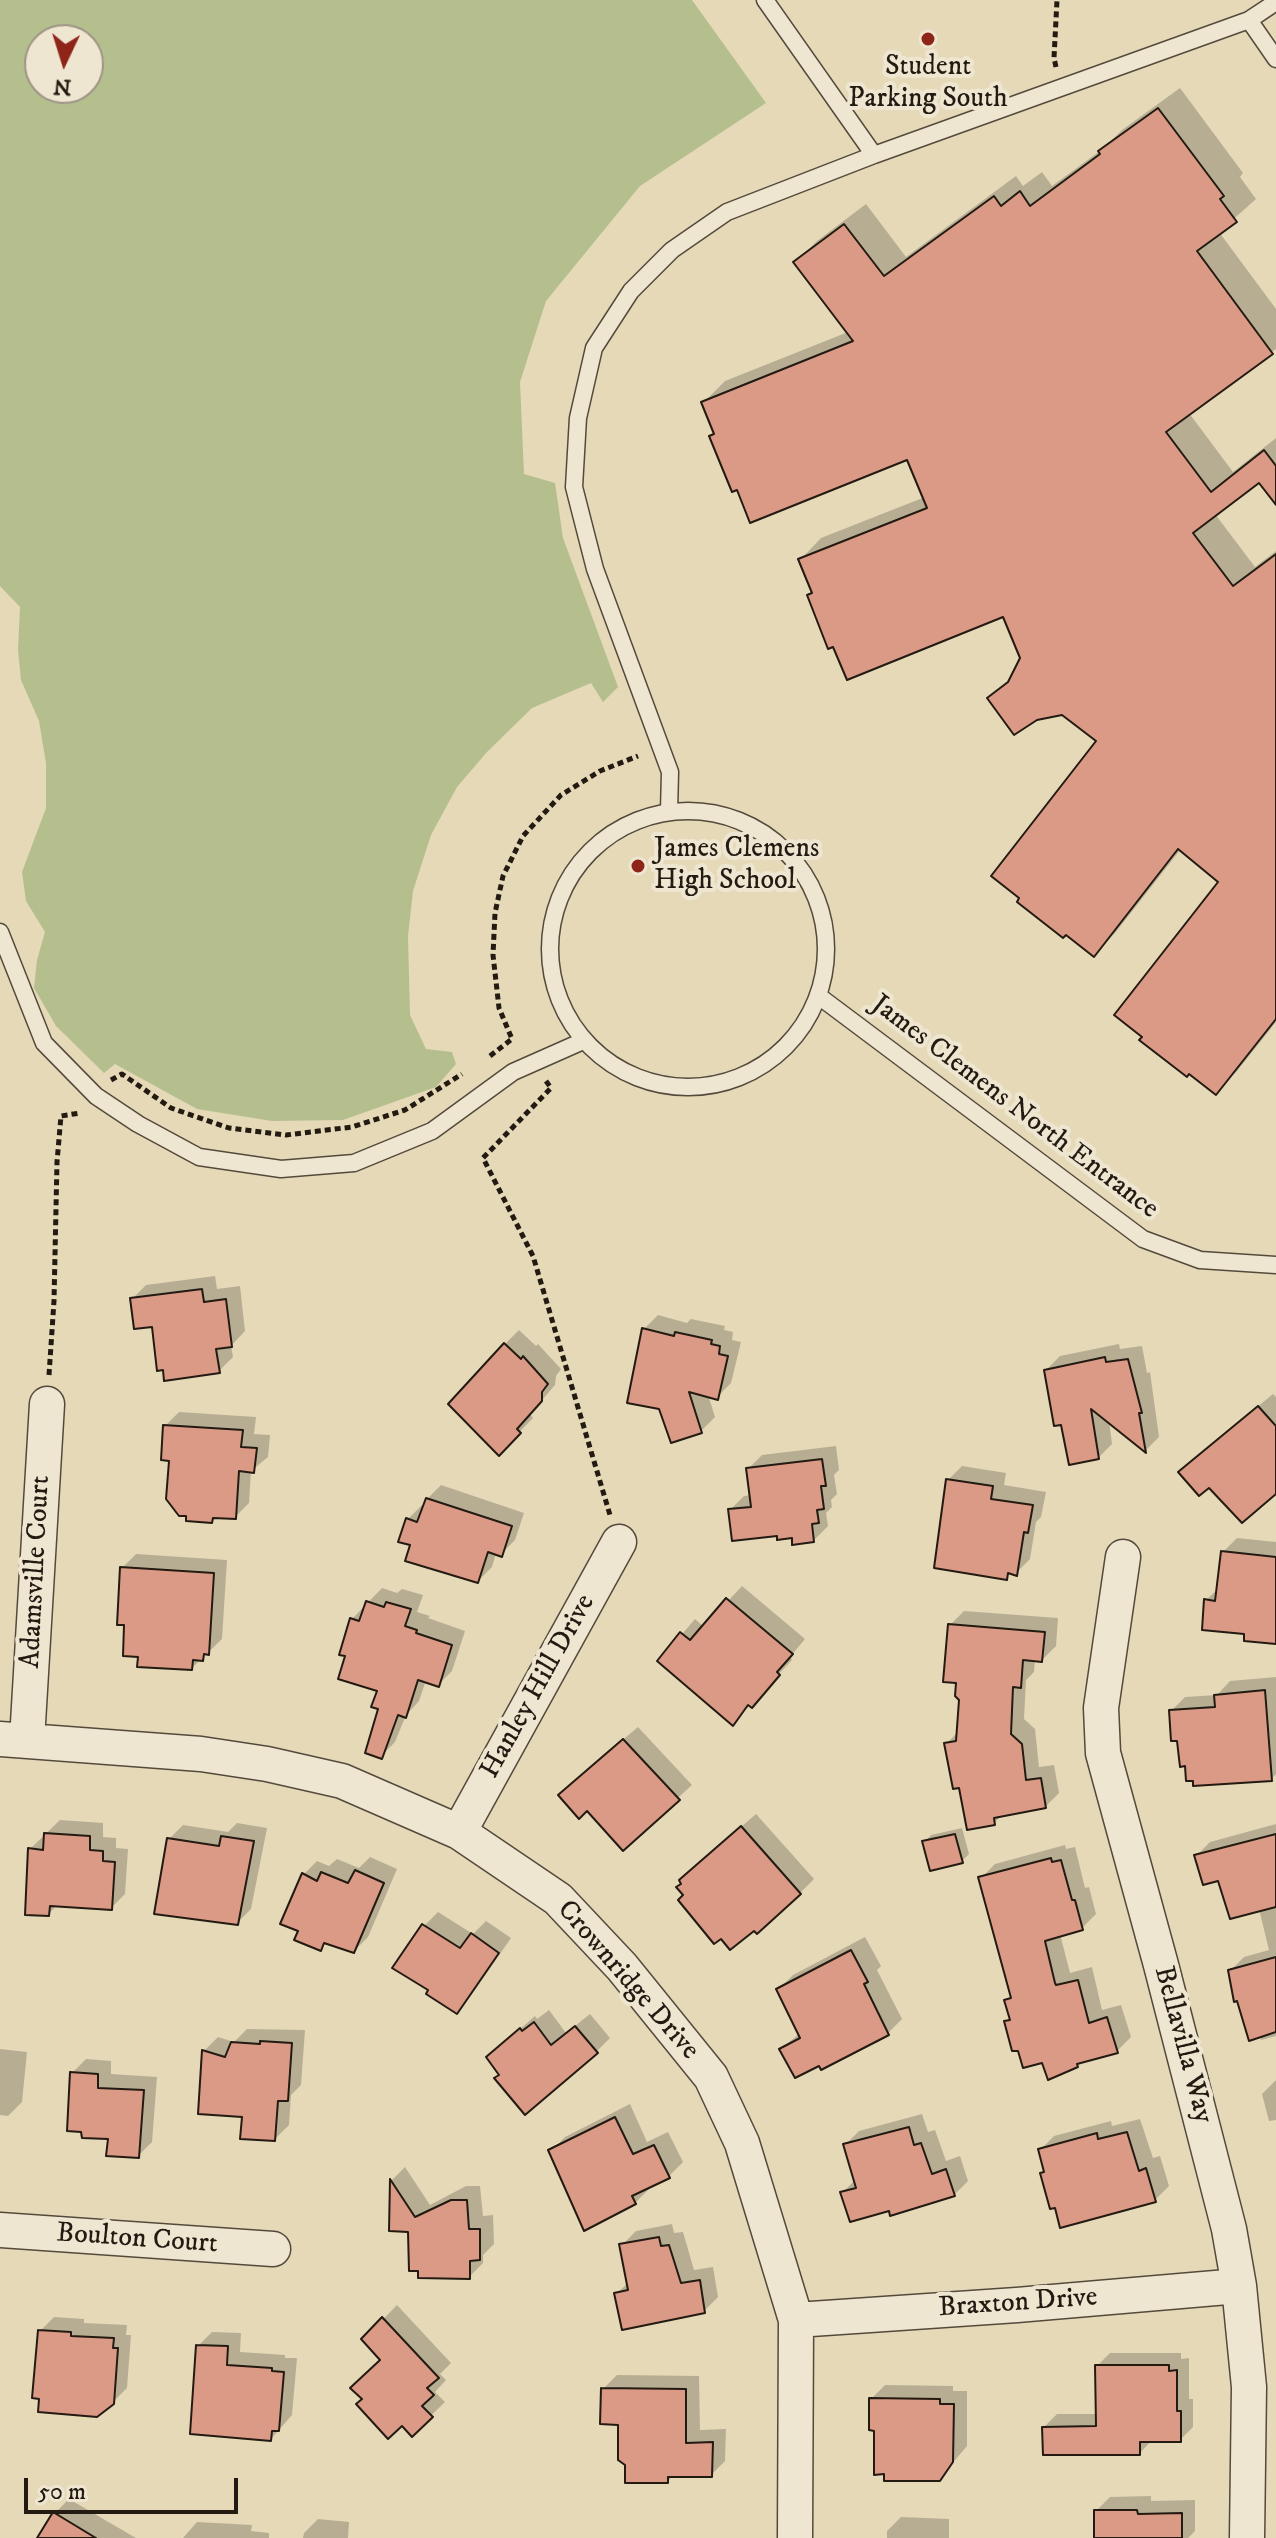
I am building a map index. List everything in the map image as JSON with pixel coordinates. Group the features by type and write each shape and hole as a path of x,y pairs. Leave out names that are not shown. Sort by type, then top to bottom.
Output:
{"street":[{"name":"Adamsville Court","path":"14,1740 47,1404"},
{"name":"Hanley Hill Drive","path":"459,1832 619,1542"},
{"name":"Bellavilla Way","path":"1123,1557 1101,1708 1103,1753 1229,2229 1239,2286 1249,2387 1247,2538"},
{"name":"Crownridge Drive","path":"14,1740 201,1754 267,1764 342,1781 459,1832 558,1899 622,1967 711,2077 742,2143 796,2320 795,2538"},
{"name":"Boulton Court","path":"0,2230 273,2249"},
{"name":"Braxton Drive","path":"796,2320 1239,2286"}],"lane":[{"path":"765,0 874,155"},
{"path":"669,811 670,772 595,569 574,487 578,418 594,348 631,291 672,250 727,212 874,155 1249,20 1276,2"},
{"path":"1249,20 1276,59"},
{"path":"669,811 717,813 761,831 797,862 820,903 828,950 820,997 796,1038 759,1069 714,1086 666,1087 621,1071 583,1041 560,1005 549,964 551,921 566,881 593,847 628,823 669,811"},
{"path":"0,932 44,1043 96,1096 138,1124 199,1157 281,1169 354,1163 432,1131 513,1072 583,1041"},
{"name":"James Clemens North Entrance","path":"820,997 1143,1239 1200,1260 1276,1265"}],"path":[{"path":"1056,68 1057,0"},
{"path":"490,1056 512,1039 499,1008 493,955 495,913 503,876 523,836 561,795 600,771 638,756"},
{"path":"111,1080 122,1074 171,1108 229,1128 286,1135 352,1127 405,1110 462,1074"},
{"path":"543,1079 551,1088 483,1158 533,1256 619,1542"},
{"path":"47,1404 61,1116 80,1113"}],"green space":[{"path":"0,0 692,0 766,103 640,186 546,301 520,382 524,474 555,483 563,538 618,687 603,702 591,683 532,708 457,787 431,835 413,891 408,936 410,1015 426,1049 452,1052 456,1064 436,1087 343,1120 272,1121 197,1109 115,1064 104,1073 56,1026 34,988 37,960 45,932 26,901 22,872 46,808 46,763 39,721 21,680 18,650 20,607 0,586"}],"building":[{"path":"1158,108 1224,196 1220,199 1237,222 1197,251 1273,354 1166,432 1211,492 1264,450 1276,466 1276,505 1259,483 1193,533 1233,586 1276,554 1276,1019 1216,1095 1139,1040 1142,1037 1114,1015 1218,882 1178,849 1094,957 1066,935 1063,938 1017,902 1019,898 991,876 1096,741 1062,715 1037,720 1014,735 987,698 1008,682 1020,658 1003,617 847,680 833,647 828,649 807,595 812,593 798,559 927,508 907,460 750,523 737,490 732,492 709,436 714,434 701,402 853,341 793,262 844,224 884,276 994,196 1001,206 1020,191 1030,206"},
{"path":"202,1289 204,1302 226,1299 232,1347 216,1349 220,1373 164,1381 163,1370 157,1371 152,1327 134,1329 130,1298"},
{"path":"642,1328 674,1336 675,1332 712,1340 711,1344 720,1346 719,1354 728,1356 718,1400 689,1392 702,1433 671,1443 659,1409 627,1403"},
{"path":"504,1343 521,1359 523,1356 548,1384 542,1392 542,1401 517,1429 521,1433 499,1456 448,1404"},
{"path":"1105,1357 1106,1362 1128,1359 1142,1413 1139,1413 1146,1453 1091,1409 1099,1459 1069,1465 1061,1425 1054,1426 1044,1370"},
{"path":"1258,1406 1276,1426 1276,1494 1242,1523 1209,1488 1199,1496 1178,1472"},
{"path":"163,1425 243,1430 241,1447 257,1448 254,1473 239,1471 236,1519 213,1518 212,1523 186,1521 186,1516 179,1516 166,1499 169,1461 161,1460"},
{"path":"822,1459 826,1486 821,1486 824,1509 817,1510 819,1523 812,1524 814,1542 792,1545 792,1538 777,1540 777,1536 732,1541 728,1509 751,1507 746,1468"},
{"path":"946,1479 993,1486 991,1499 1033,1505 1028,1533 1024,1532 1017,1576 1008,1573 1007,1580 934,1568"},
{"path":"426,1498 512,1526 502,1557 488,1552 478,1583 405,1561 410,1545 398,1542 406,1518 417,1522"},
{"path":"1221,1551 1276,1557 1276,1644 1244,1641 1244,1634 1202,1630 1204,1599 1215,1601"},
{"path":"120,1567 214,1573 209,1655 204,1654 203,1661 193,1660 192,1670 137,1667 138,1657 123,1656 124,1625 117,1625"},
{"path":"726,1598 793,1654 777,1672 780,1675 752,1708 748,1705 733,1726 657,1661 680,1632 690,1640"},
{"path":"366,1601 384,1607 386,1602 411,1609 405,1626 452,1645 439,1687 418,1680 406,1718 398,1715 382,1759 365,1753 378,1709 371,1707 377,1691 338,1679 345,1656 339,1655 350,1618 359,1621"},
{"path":"948,1624 1045,1632 1042,1662 1023,1660 1021,1688 1013,1687 1011,1734 1022,1744 1026,1780 1041,1778 1046,1808 994,1818 995,1825 967,1830 959,1788 953,1789 944,1743 956,1741 959,1700 955,1696 956,1683 943,1682"},
{"path":"1265,1690 1272,1781 1193,1786 1193,1781 1186,1781 1185,1766 1180,1767 1177,1741 1171,1741 1169,1710 1215,1707 1214,1695"},
{"path":"623,1739 680,1800 623,1851 587,1811 579,1819 558,1795"},
{"path":"741,1826 801,1894 757,1934 754,1931 730,1950 721,1939 714,1944 678,1900 683,1895 676,1887 681,1884 679,1880"},
{"path":"44,1833 90,1836 90,1850 103,1851 103,1861 115,1862 112,1910 50,1906 49,1916 25,1915 28,1848 43,1850"},
{"path":"955,1834 963,1863 930,1871 922,1841"},
{"path":"1276,1834 1276,1907 1230,1919 1218,1881 1203,1885 1194,1855"},
{"path":"221,1836 254,1841 238,1925 154,1914 167,1838 219,1846"},
{"path":"1051,1858 1052,1862 1061,1860 1083,1930 1045,1941 1055,1983 1078,1980 1089,2023 1107,2017 1118,2053 1077,2064 1078,2067 1048,2080 1042,2063 1023,2068 1018,2051 1012,2051 1004,2021 1010,2020 1004,2000 1011,1998 978,1877"},
{"path":"355,1870 384,1883 354,1953 324,1943 321,1951 294,1940 298,1931 280,1924 302,1873 317,1881 321,1872 348,1883"},
{"path":"422,1924 460,1948 471,1933 499,1953 457,2014 426,1994 428,1990 392,1968"},
{"path":"851,1950 868,1982 864,1984 889,2035 821,2070 819,2066 795,2078 779,2049 800,2038 776,1989"},
{"path":"1276,1957 1276,2032 1249,2041 1237,2001 1234,2002 1228,1970"},
{"path":"534,2022 551,2045 575,2026 598,2053 525,2115 494,2078 499,2075 486,2057 520,2028 522,2031"},
{"path":"260,2041 292,2043 288,2101 278,2101 275,2141 240,2139 242,2117 198,2114 202,2050 225,2057 231,2042 260,2044"},
{"path":"70,2072 98,2074 98,2088 144,2090 139,2158 106,2156 108,2139 82,2138 81,2132 67,2131"},
{"path":"615,2117 633,2154 654,2145 670,2178 632,2196 636,2204 584,2231 548,2150"},
{"path":"909,2127 914,2145 921,2143 932,2174 946,2169 955,2196 890,2216 889,2211 850,2222 840,2192 856,2188 843,2144"},
{"path":"1127,2132 1139,2171 1146,2168 1156,2202 1060,2228 1055,2208 1050,2209 1040,2173 1044,2172 1038,2149 1097,2133 1098,2139"},
{"path":"390,2179 415,2217 451,2200 467,2200 469,2229 480,2229 480,2260 470,2261 470,2279 418,2278 418,2271 409,2271 408,2232 389,2231"},
{"path":"659,2237 661,2246 669,2245 681,2283 700,2280 705,2313 622,2330 614,2293 628,2290 619,2244"},
{"path":"382,2317 439,2378 427,2388 434,2395 422,2406 433,2417 412,2437 402,2426 388,2439 356,2404 362,2399 350,2388 380,2360 361,2339"},
{"path":"38,2330 71,2332 71,2336 114,2338 113,2348 118,2348 114,2404 97,2417 38,2412 39,2399 32,2398"},
{"path":"196,2345 228,2346 227,2365 272,2368 272,2371 284,2372 279,2431 272,2431 271,2441 190,2434"},
{"path":"1095,2365 1169,2365 1169,2371 1177,2370 1181,2442 1140,2442 1140,2455 1043,2455 1042,2427 1096,2426"},
{"path":"601,2388 686,2389 686,2443 713,2442 712,2477 668,2477 668,2483 625,2483 625,2465 618,2460 618,2425 600,2424"},
{"path":"869,2398 940,2399 940,2404 954,2404 953,2462 940,2481 884,2481 884,2474 874,2475 874,2431 869,2430"},
{"path":"1094,2510 1137,2510 1138,2514 1182,2513 1182,2538 1094,2538"},
{"path":"53,2512 96,2538 37,2538"}],"place":[{"name":"Student Parking South","path":"928,39"},
{"name":"James Clemens High School","path":"638,866"}]}
